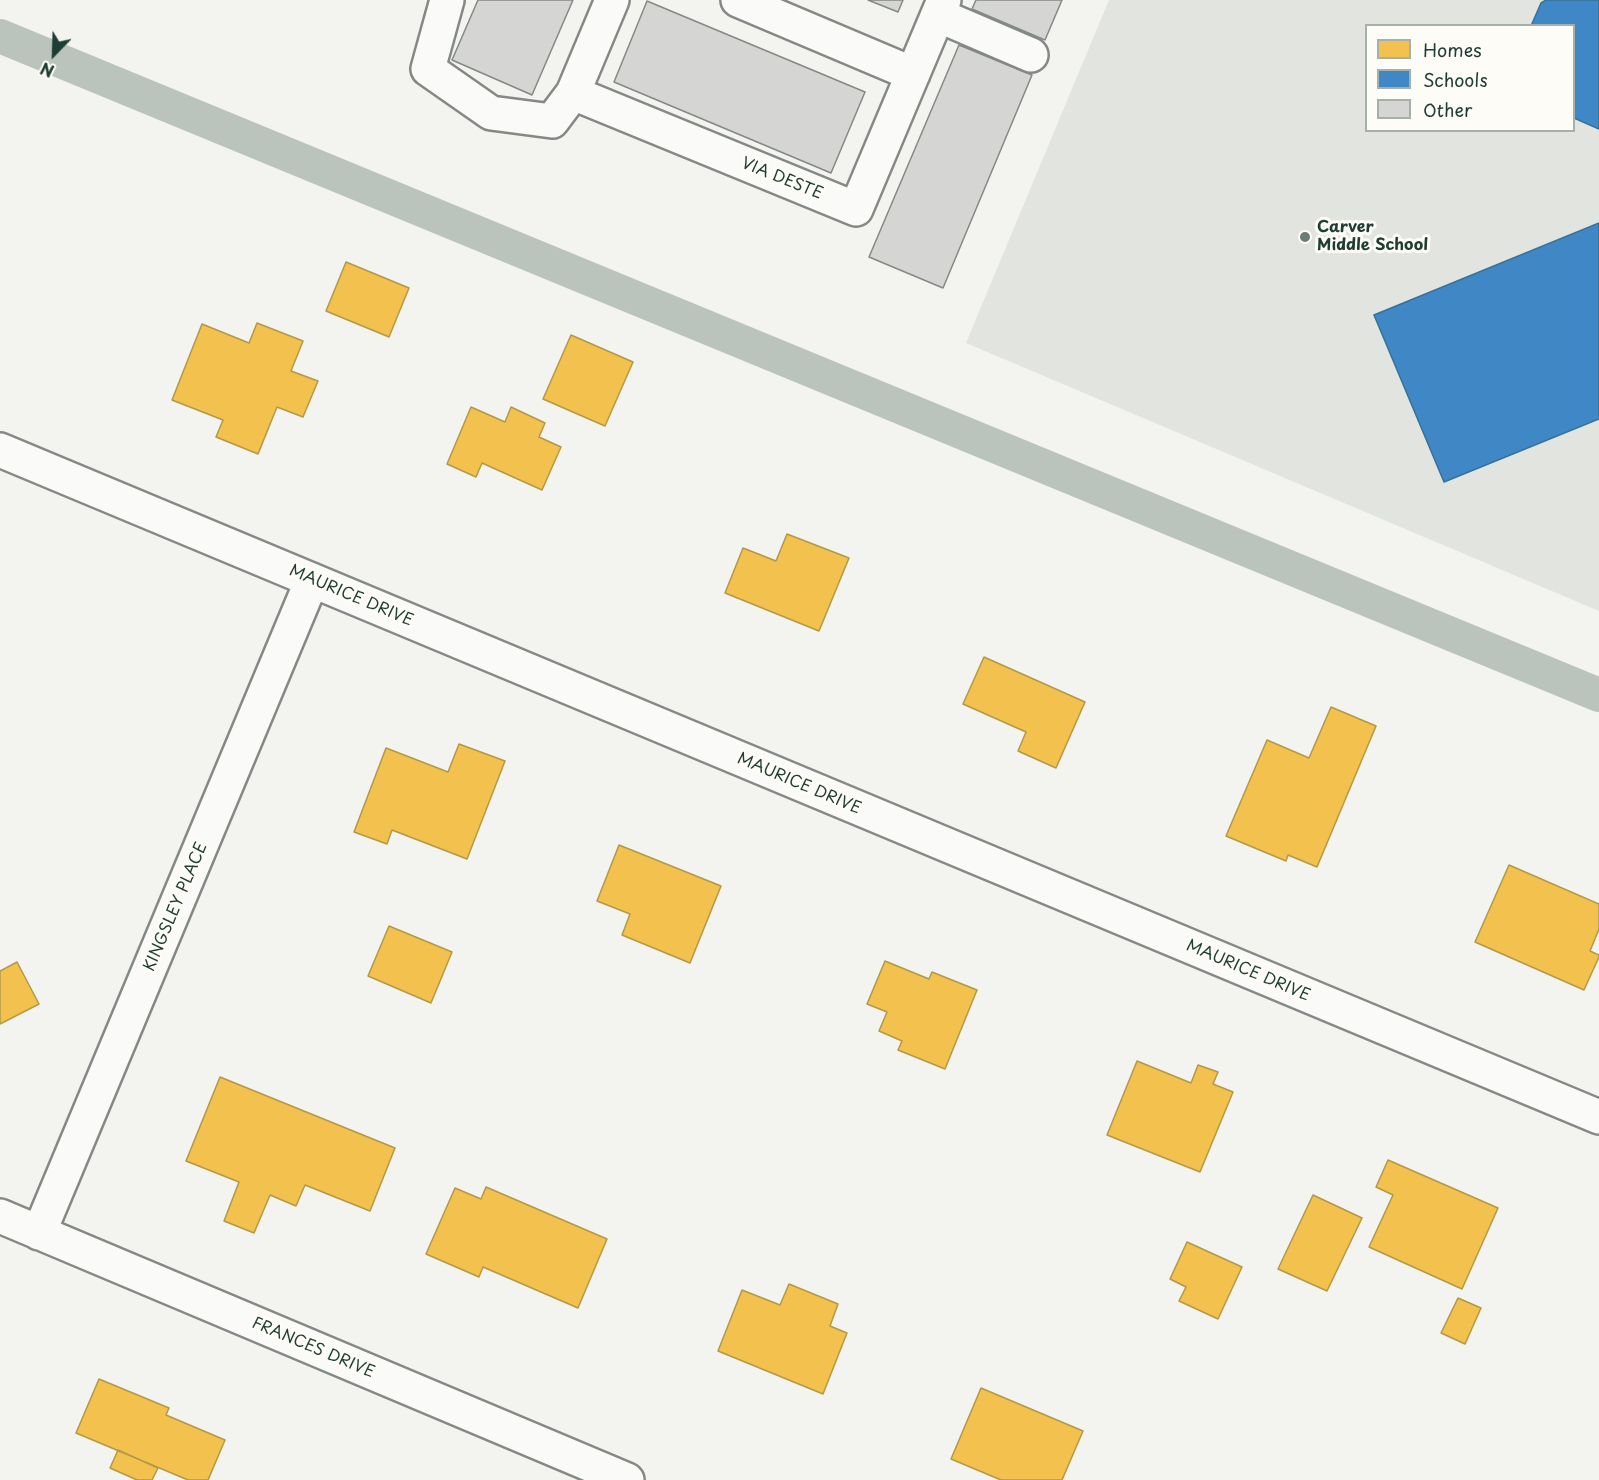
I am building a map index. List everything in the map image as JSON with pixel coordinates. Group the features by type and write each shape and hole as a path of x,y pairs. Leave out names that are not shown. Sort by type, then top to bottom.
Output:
{"street":[{"path":"447,0 428,69 491,113 552,121 573,93 612,0"},
{"path":"748,2 913,74"},
{"path":"941,8 1031,55"},
{"name":"VIA DESTE","path":"573,93 856,209 941,8"},
{"name":"MAURICE DRIVE","path":"0,450 1599,1117"},
{"name":"KINGSLEY PLACE","path":"39,1233 312,580"},
{"name":"FRANCES DRIVE","path":"0,1216 627,1480"}],"shaded area":[{"name":"Carver Middle School","path":"1109,0 1599,0 1599,611 966,343"}],"building: Homes":[{"path":"346,262 409,288 389,337 326,311"},
{"path":"257,323 303,341 291,371 318,381 303,417 277,407 258,454 216,437 223,420 172,400 202,324 249,343"},
{"path":"571,335 633,362 605,426 543,399"},
{"path":"471,407 505,422 511,407 545,423 539,437 561,447 542,490 482,463 476,477 447,464"},
{"path":"787,534 849,558 819,631 725,593 743,548 776,561"},
{"path":"984,657 1085,702 1056,768 1018,751 1026,732 963,704"},
{"path":"1331,707 1376,726 1317,867 1288,855 1286,861 1226,836 1267,740 1309,758"},
{"path":"459,744 505,761 467,859 392,830 387,844 354,832 386,748 448,772"},
{"path":"619,845 721,886 690,963 622,935 630,914 597,901"},
{"path":"1509,865 1599,904 1599,929 1590,951 1599,957 1584,990 1475,942"},
{"path":"389,926 452,952 431,1003 368,976"},
{"path":"885,961 929,979 932,972 977,990 945,1069 898,1050 902,1041 879,1031 887,1012 867,1004"},
{"path":"17,962 39,1004 0,1024 0,971"},
{"path":"1137,1061 1191,1083 1198,1065 1218,1072 1213,1084 1233,1092 1200,1172 1107,1135"},
{"path":"220,1077 395,1148 370,1211 305,1185 296,1206 270,1195 254,1233 224,1221 239,1182 186,1161"},
{"path":"1388,1160 1498,1208 1462,1289 1369,1247 1393,1195 1376,1187"},
{"path":"486,1187 607,1239 578,1308 483,1267 479,1277 426,1254 455,1188 481,1199"},
{"path":"1313,1195 1362,1218 1327,1291 1278,1269"},
{"path":"1187,1242 1242,1267 1218,1319 1179,1301 1186,1287 1170,1279"},
{"path":"789,1284 838,1304 830,1326 847,1333 823,1394 718,1351 742,1290 780,1305"},
{"path":"1458,1298 1481,1308 1465,1344 1441,1333"},
{"path":"99,1379 169,1408 166,1415 225,1440 208,1480 188,1480 76,1433"},
{"path":"981,1388 1083,1431 1062,1480 1001,1480 951,1459"},
{"path":"118,1450 158,1468 152,1480 137,1480 110,1468"}],"building: Schools":[{"path":"1546,0 1599,0 1599,129 1575,118 1575,24 1532,24 1541,3"},
{"path":"1599,223 1599,419 1444,482 1374,315"}],"building: Other":[{"path":"478,0 573,0 532,95 452,60"},
{"path":"868,0 903,0 898,12"},
{"path":"976,0 1062,0 1045,40 972,9"},
{"path":"647,1 865,92 831,173 614,82"},
{"path":"959,45 1032,75 943,288 869,257"}],"waterway":[{"path":"0,36 1599,695"}],"place":[{"name":"Carver Middle School","path":"1305,237"}]}
